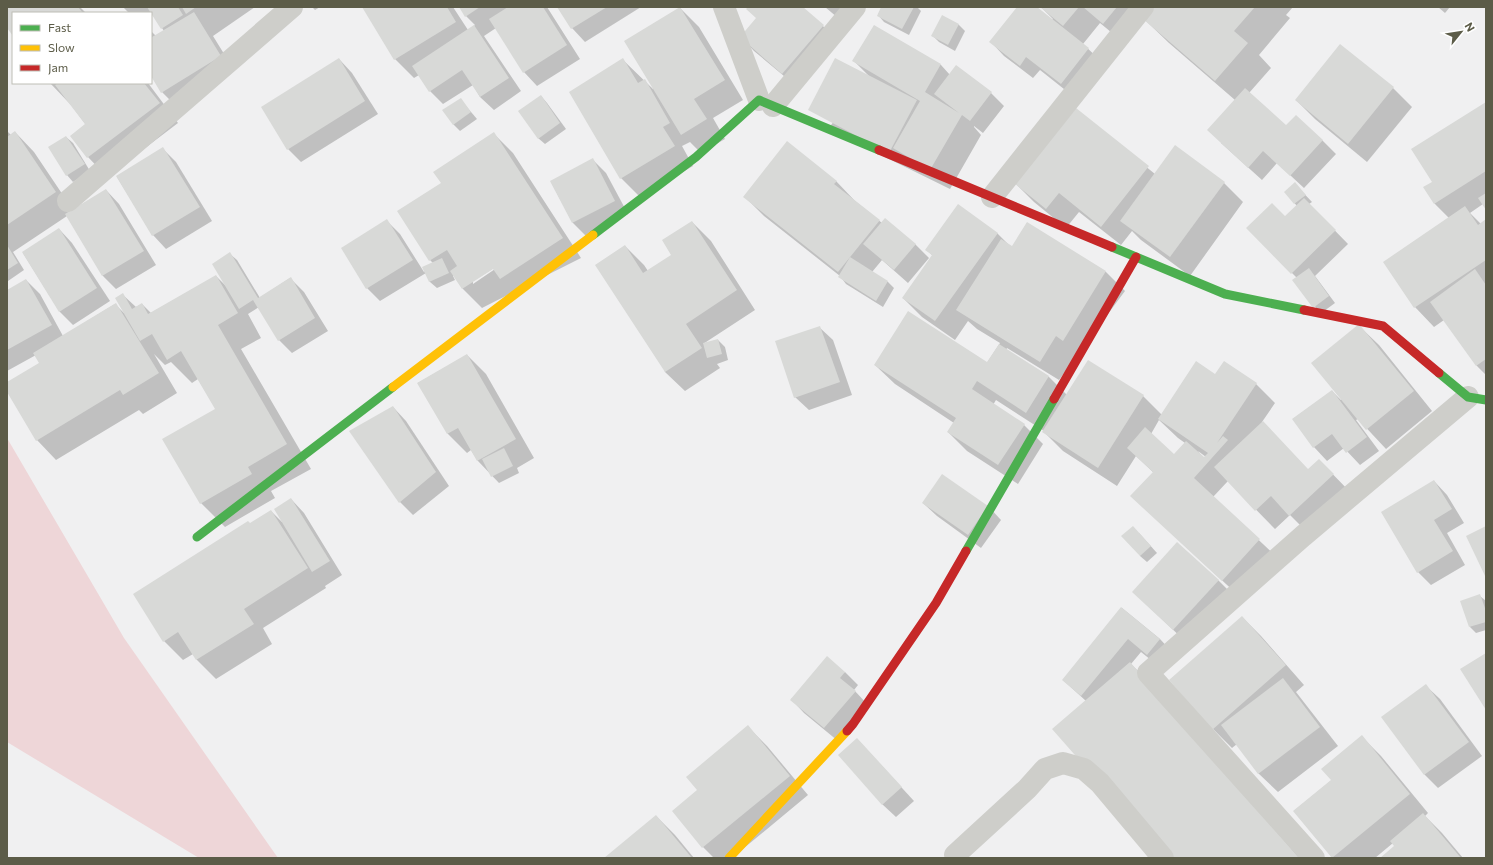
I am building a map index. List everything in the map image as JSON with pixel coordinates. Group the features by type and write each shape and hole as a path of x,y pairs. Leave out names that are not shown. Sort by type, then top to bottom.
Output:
{"street":[{"path":"68,201 292,7"},
{"path":"724,7 766,103 1224,294 1383,326 1477,398 1303,536 1148,673 1314,858"},
{"path":"197,537 766,103 855,7"},
{"path":"992,197 1143,7"},
{"path":"729,858 853,724 936,603 1136,257"},
{"path":"955,856 1027,789 1045,769 1064,763 1084,769 1100,783 1163,858"}],"shaded area":[{"path":"7,438 124,638 278,858 199,858 7,742"}],"building":[{"path":"7,7 78,7 82,12 12,12 12,35 7,28"},
{"path":"147,7 178,7 183,15 161,29 152,15 152,12 150,12"},
{"path":"182,7 196,7 186,14"},
{"path":"362,7 447,7 456,22 394,60"},
{"path":"459,7 480,7 465,17"},
{"path":"508,7 543,7 567,45 523,73 489,19"},
{"path":"557,7 607,7 571,29"},
{"path":"680,7 725,80 694,99 707,119 681,135 624,41"},
{"path":"748,7 803,7 824,25 782,74 740,37 756,18 746,9"},
{"path":"881,7 914,7 902,29 877,16"},
{"path":"1017,7 1037,7 1089,48 1061,84 1026,57 1020,66 989,42"},
{"path":"1040,7 1079,7 1063,26"},
{"path":"1083,7 1117,7 1103,24"},
{"path":"1153,7 1255,7 1234,31 1248,43 1215,81 1143,19"},
{"path":"194,12 221,56 161,93 152,78 152,37"},
{"path":"942,15 959,24 948,45 931,36"},
{"path":"474,25 509,78 480,97 462,70 429,92 412,66"},
{"path":"874,25 941,64 925,92 959,113 934,94 956,65 992,92 970,121 962,115 930,170 893,148 920,101 852,61"},
{"path":"1340,44 1394,87 1348,144 1295,100"},
{"path":"339,58 365,101 287,150 261,107"},
{"path":"623,58 638,83 645,79 670,123 663,127 675,146 620,179 569,92"},
{"path":"835,58 917,100 889,153 808,110"},
{"path":"145,84 160,103 87,158 70,136 85,124 55,85"},
{"path":"1245,88 1286,125 1296,115 1323,140 1290,176 1263,151 1248,168 1207,130"},
{"path":"541,95 560,123 538,139 518,111"},
{"path":"461,98 471,112 453,125 442,110"},
{"path":"1486,102 1486,171 1434,204 1423,187 1432,182 1411,149"},
{"path":"1076,108 1149,166 1101,227 1059,193 1046,209 1014,183 1043,146 1045,147"},
{"path":"15,131 56,192 7,225 7,137"},
{"path":"494,132 563,238 500,279 493,269 462,289 450,271 457,266 447,250 429,261 397,211 441,183 433,172"},
{"path":"66,136 85,164 66,176 48,147"},
{"path":"787,141 837,181 834,184 880,220 838,272 743,197"},
{"path":"1175,145 1225,182 1170,257 1120,221"},
{"path":"163,147 200,207 152,236 116,176"},
{"path":"593,158 615,201 572,223 550,181"},
{"path":"1295,182 1306,195 1294,204 1284,192"},
{"path":"106,189 144,251 102,276 65,214"},
{"path":"1486,193 1486,210 1478,198"},
{"path":"1304,198 1336,230 1291,274 1246,228 1272,203 1285,216"},
{"path":"958,204 998,233 935,321 902,298 932,255 925,250"},
{"path":"1465,206 1478,225 1486,219 1486,260 1414,308 1383,262"},
{"path":"885,218 916,244 894,270 863,244"},
{"path":"387,219 413,260 366,289 341,248"},
{"path":"692,221 737,290 686,324 702,348 665,372 595,265 625,245 643,273 671,255 662,240"},
{"path":"1027,222 1106,271 1063,341 1056,336 1040,362 956,310 1001,239 1012,246"},
{"path":"59,228 97,288 59,312 22,252"},
{"path":"7,245 18,263 7,270"},
{"path":"230,252 258,298 291,277 315,318 278,341 253,300 239,309 212,264"},
{"path":"850,257 888,281 876,301 838,277"},
{"path":"442,258 449,273 429,282 422,267"},
{"path":"1309,268 1329,296 1313,308 1292,280"},
{"path":"1475,269 1486,285 1486,359 1476,366 1430,302"},
{"path":"216,275 238,313 218,325 287,444 248,467 252,474 200,504 162,439 215,409 181,351 167,360 152,334 140,341 115,298 123,293 132,309 142,303 148,314"},
{"path":"26,279 52,325 7,350 7,290"},
{"path":"116,303 159,373 123,395 120,390 36,441 7,392 7,382 39,363 33,353"},
{"path":"908,311 987,362 999,344 1049,376 1026,413 977,381 972,389 1025,424 998,465 947,432 956,418 874,365"},
{"path":"1359,324 1414,391 1366,430 1311,363"},
{"path":"820,326 840,382 794,398 775,341"},
{"path":"718,339 722,354 707,358 703,343"},
{"path":"467,354 516,439 477,461 458,428 447,434 417,383"},
{"path":"1088,360 1144,395 1098,468 1042,432"},
{"path":"1196,361 1215,374 1224,361 1257,383 1217,443 1223,436 1228,440 1194,478 1260,539 1222,581 1130,496 1153,472 1127,448 1145,427 1174,454 1186,441 1204,457 1208,453 1158,419"},
{"path":"1332,390 1367,437 1346,453 1332,434 1313,448 1292,419"},
{"path":"393,406 436,472 399,503 349,431"},
{"path":"1263,421 1308,469 1319,459 1334,474 1289,516 1271,496 1255,511 1214,467"},
{"path":"504,448 513,466 491,477 482,459"},
{"path":"942,474 988,506 968,535 922,503"},
{"path":"1434,480 1452,509 1434,520 1453,551 1417,573 1381,512"},
{"path":"291,498 330,561 312,572 274,509"},
{"path":"271,510 308,568 244,609 254,624 196,660 178,632 163,642 133,594 248,521 250,523"},
{"path":"1133,526 1151,546 1140,556 1121,536"},
{"path":"1486,526 1486,578 1466,536"},
{"path":"1177,542 1219,580 1173,630 1132,592"},
{"path":"1480,594 1486,611 1486,622 1469,627 1460,601"},
{"path":"1121,607 1160,639 1147,655 1128,639 1081,696 1062,680"},
{"path":"1242,616 1286,665 1212,730 1169,680"},
{"path":"1486,653 1486,710 1460,669"},
{"path":"827,656 845,672 840,678 856,691 824,728 790,700"},
{"path":"1130,662 1299,858 1172,858 1094,777 1052,729"},
{"path":"1283,678 1320,727 1258,774 1221,725"},
{"path":"1426,684 1469,742 1424,775 1381,717"},
{"path":"748,725 790,776 702,848 672,811 697,790 686,777"},
{"path":"1362,735 1410,794 1332,858 1293,811 1331,780 1321,769"},
{"path":"857,738 902,787 882,805 838,755"},
{"path":"1423,813 1461,858 1380,858 1394,846 1390,841"},
{"path":"656,815 692,858 604,858"}],"traffic: fast":[{"path":"593,235 696,157 759,100 879,150"},
{"path":"1112,247 1225,294 1304,310"},
{"path":"1439,373 1468,397 1486,400"},
{"path":"197,537 393,387"},
{"path":"966,551 1054,399"}],"traffic: slow":[{"path":"393,387 593,235"},
{"path":"729,858 847,731"}],"traffic: jam":[{"path":"879,150 1112,247"},
{"path":"1054,399 1136,257"},
{"path":"1304,310 1383,326 1439,373"},
{"path":"847,731 936,603 966,551"}]}
